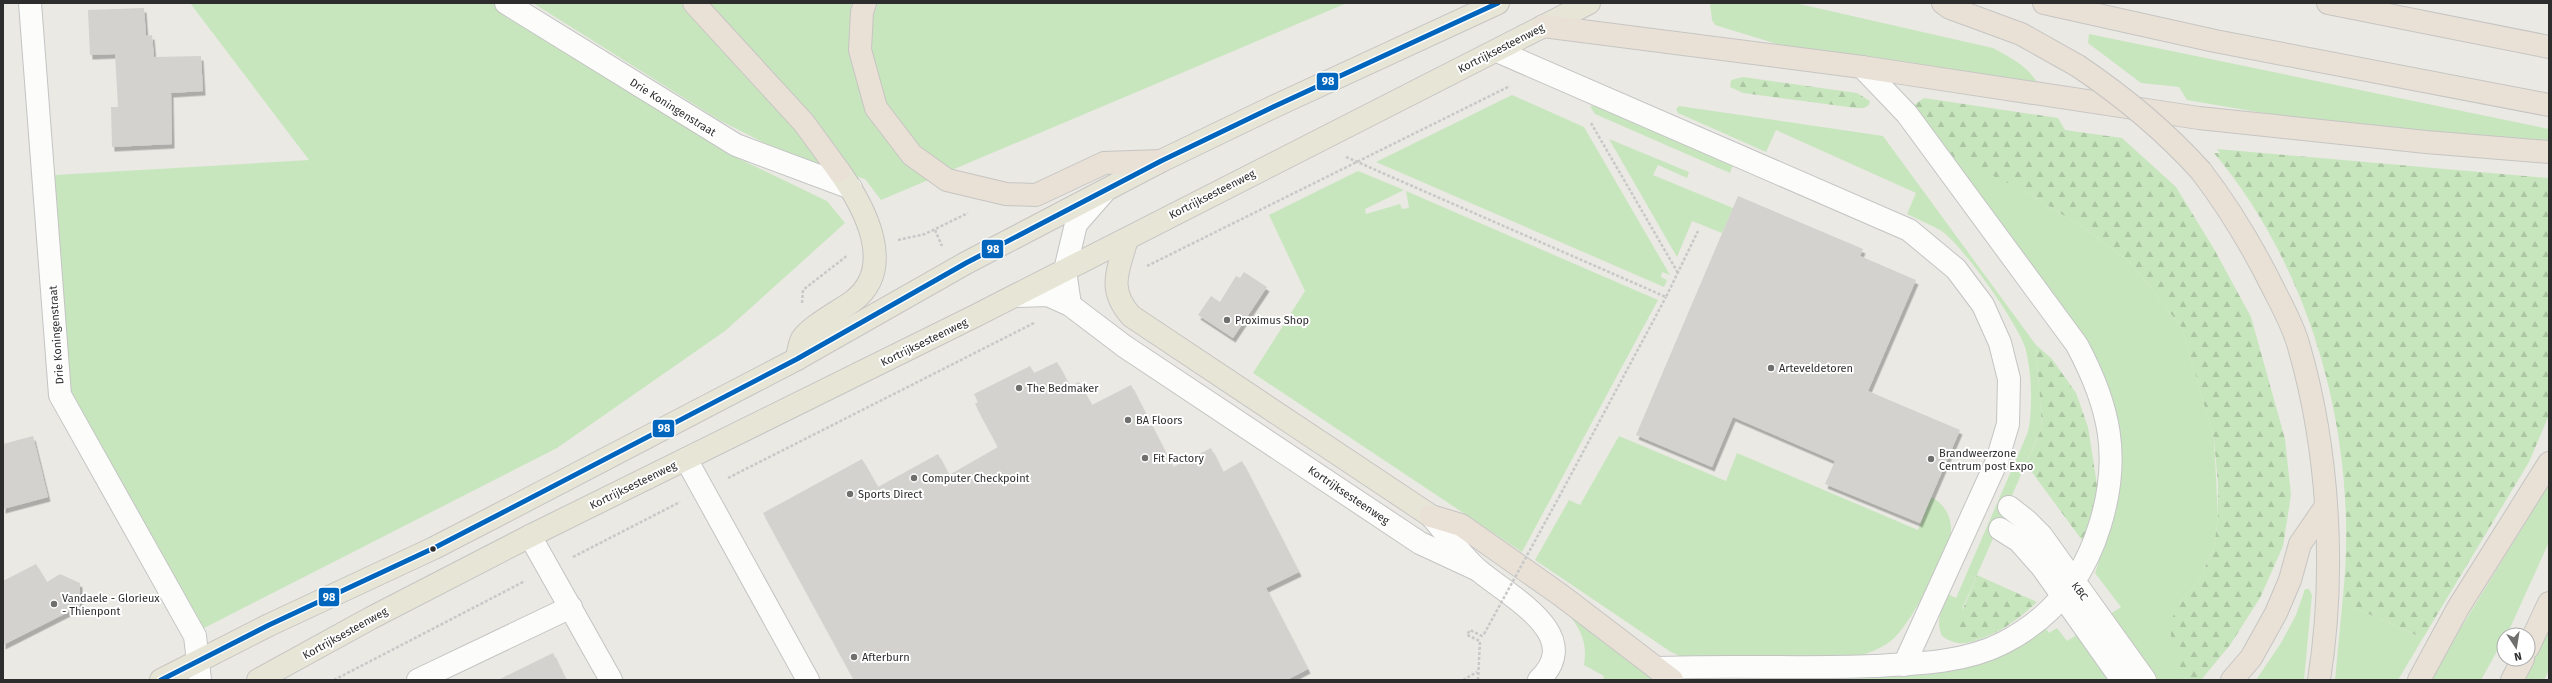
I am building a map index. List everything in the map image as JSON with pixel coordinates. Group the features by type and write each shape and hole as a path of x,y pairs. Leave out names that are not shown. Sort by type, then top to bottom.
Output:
{"highway":[{"path":"694,3 804,123 845,179"},
{"path":"865,3 862,12 860,50 876,108 912,155 947,180 1006,194 1036,195 1104,163 1161,161"},
{"path":"1943,3 1950,8 2021,34 2078,66 2121,95 2180,147 2201,171 2230,210 2256,253 2299,346 2319,435 2326,506 2327,596 2319,680"},
{"path":"2044,3 2215,41 2549,105"},
{"path":"2328,3 2549,47"},
{"path":"1543,26 1862,67 2199,118 2426,142 2549,152"},
{"path":"2419,680 2458,608 2549,463"},
{"path":"2232,680 2252,658 2276,613 2290,580 2300,544 2326,506"},
{"path":"1431,516 1461,525 1562,596 1665,674"},
{"path":"2536,631 2549,603"},
{"path":"2512,680 2519,667"}],"main road":[{"path":"161,680 199,670 269,625 434,548 797,359 966,263 1161,161 1273,107 1498,3"},
{"name":"Kortrijksesteenweg","path":"258,680 371,618 530,536 1016,296 1316,141 1589,3"},
{"path":"797,359 803,338 831,315 855,300 869,283 874,269 874,245 864,210 845,179"},
{"path":"1127,239 1115,283 1120,303 1131,316 1431,516"}],"street":[{"name":"Drie Koningenstraat","path":"30,3 60,395 195,636 199,670"},
{"name":"Drie Koningenstraat","path":"506,3 736,146 845,179"},
{"path":"1497,50 1909,230 1956,269 1983,305 2000,343 2009,379 2008,424 1997,461 1904,665"},
{"path":"1665,674 1904,665 1947,660 1978,652 2003,642 2037,620 2069,590 2093,548 2107,504 2111,458 2108,425 2096,380 2077,345 1912,121 1862,67"},
{"path":"1070,305 1065,270 1076,224 1104,192"},
{"name":"Kortrijksesteenweg","path":"1016,296 1048,295 1070,305 1124,346 1420,543 1476,569"},
{"path":"686,459 808,680"},
{"name":"KBC","path":"2009,507 2027,521 2040,536 2069,590 2122,680"},
{"path":"1431,516 1476,569 1531,610 1548,629 1555,650 1547,672 1539,680"},
{"name":"KBC","path":"2000,529 2019,540 2042,567 2069,590 2145,680"},
{"path":"530,536 611,680"},
{"path":"418,680 571,607"}],"path":[{"path":"1115,283 1201,238 1541,70"},
{"path":"1591,123 1678,273"},
{"path":"1316,141 1357,162 1666,297"},
{"path":"802,306 803,290 845,257 874,245 925,234 1006,194"},
{"path":"1478,680 1480,641 1467,635 1470,630 1482,636 1484,634 1666,297 1698,231"},
{"path":"334,680 704,490 1070,305"},
{"path":"1463,680 1478,672"}],"green space":[{"path":"190,3 492,3 725,152 827,201 845,223 725,331 557,448 204,628 69,399 55,175 309,160"},
{"path":"533,3 1347,3 881,200 865,179 796,159 719,120"},
{"path":"1710,3 1795,3 1993,48 2023,66 2037,82 1777,44 1715,25 1712,20"},
{"path":"2089,34 2549,129 2549,144 2287,117 2187,100 2179,87 2141,83 2088,43"},
{"path":"1743,77 1857,93 1870,101 1869,105 1864,108 1856,108 1743,93 1730,87 1731,80"},
{"path":"1512,95 1584,127 1670,275 1662,272 1661,277 1667,280 1664,287 1376,162"},
{"path":"1924,98 2058,118 2065,130 2122,138 2176,187 2214,249 2251,317 2285,439 2291,495 2283,546 2260,598 2230,645 2201,680 2188,680 2183,676 2172,647 2170,624 2178,604 2197,584 2214,548 2218,516 2218,485 2214,439 2182,328 2130,262 2084,228 2026,192 1948,154 1915,113 1914,105"},
{"path":"1590,106 1599,106 1733,165 1730,173 1595,114"},
{"path":"1679,106 1883,136 2036,345 2042,427 1962,609 1975,640 1989,636 1965,643 1948,640 1942,636 1939,619 1948,594 1956,598 2028,432 2031,401 2030,378 2025,347 2020,335 2000,302 1974,266 1950,238 1940,230 1907,214 1916,193 1776,130 1766,152 1678,113 1676,109"},
{"path":"1609,139 1689,172 1687,178 1658,165 1653,175 1733,208 1722,233 1692,221 1677,257"},
{"path":"2217,149 2549,178 2549,415 2529,462 2423,638 2357,609 2343,596 2346,538 2344,479 2336,420 2322,361 2303,305 2279,251 2249,200 2214,153 2220,153"},
{"path":"1945,150 2026,192 2084,228 2130,262 2182,328 2214,439 2218,516 2214,548 2197,584 2178,604 2183,676 2188,680 2156,680 2109,615 2121,607 2095,573 2113,510 2119,466 2119,443 2113,400 2101,367 2072,322"},
{"path":"1358,171 1404,190 1365,209 1366,214 1400,204 1402,209 1409,208 1406,191 1658,300 1522,552 1253,373 1305,291 1269,215"},
{"path":"2036,345 2052,359 2076,393 2088,427 2098,491 2084,543 2026,464 2042,427"},
{"path":"1619,436 1726,481 1737,453 1918,530 1931,497 1940,503 1949,516 1951,532 1949,542 1936,572 1918,606 1892,640 1880,648 1862,655 1841,659 1680,656 1671,652 1535,560 1569,500 1580,505"},
{"path":"2549,484 2549,542 2510,627 2496,627 2496,653 2481,680 2429,680"},
{"path":"1977,575 2037,602 2004,628 1986,636 1966,641 1961,638 1956,631 1954,622 1958,608 1963,609"},
{"path":"2305,589 2309,589 2312,595 2304,680 2256,680 2281,643 2296,615"},
{"path":"2343,596 2357,609 2423,638 2398,680 2335,680"},
{"path":"1575,616 1656,680 1603,680 1604,676 1584,665 1585,652 1583,640 1572,619"},
{"path":"2044,626 2049,633 2057,628 2067,641 2078,634 2110,680 1744,680 1732,676 1925,675 1968,667"},
{"path":"2549,627 2549,670 2544,680 2521,680 2528,667 2536,667 2536,652"}],"building":[{"path":"144,8 146,36 152,35 154,57 201,56 203,91 171,93 172,144 112,147 111,107 118,107 115,54 90,55 88,10"},
{"name":"Arteveldetoren","path":"1738,196 1863,249 1860,256 1916,280 1868,391 1960,430 1920,523 1825,484 1835,461 1733,417 1712,467 1636,435"},
{"path":"1244,272 1267,287 1233,338 1198,315 1211,296 1220,302 1236,276 1240,278"},
{"path":"1057,362 1070,386 1079,382 1092,405 1131,385 1173,467 1211,448 1223,472 1242,461 1299,572 1266,588 1308,669 1287,680 854,680 763,513 862,459 878,487 938,454 949,475 998,447 975,404 978,402 974,394 1030,366 1034,373"},
{"path":"33,436 48,497 3,509 3,444"},
{"path":"36,564 47,582 60,574 80,583 80,606 3,645 3,581"},
{"path":"553,653 566,680 498,680"}],"transit line":[{"name":"98","path":"161,680 269,625 434,548 496,516 797,359 966,263 1161,161 1273,107 1498,3"}],"place":[{"name":"Proximus Shop","path":"1227,320"},
{"name":"Arteveldetoren","path":"1771,368"},
{"name":"The Bedmaker","path":"1019,388"},
{"name":"BA Floors","path":"1128,420"},
{"name":"Fit Factory","path":"1145,458"},
{"name":"Brandweerzone Centrum post Expo","path":"1931,459"},
{"name":"Computer Checkpoint","path":"914,478"},
{"name":"Sports Direct","path":"850,494"},
{"name":"Vandaele - Glorieux - Thienpont","path":"54,604"},
{"name":"Afterburn","path":"854,657"}]}
